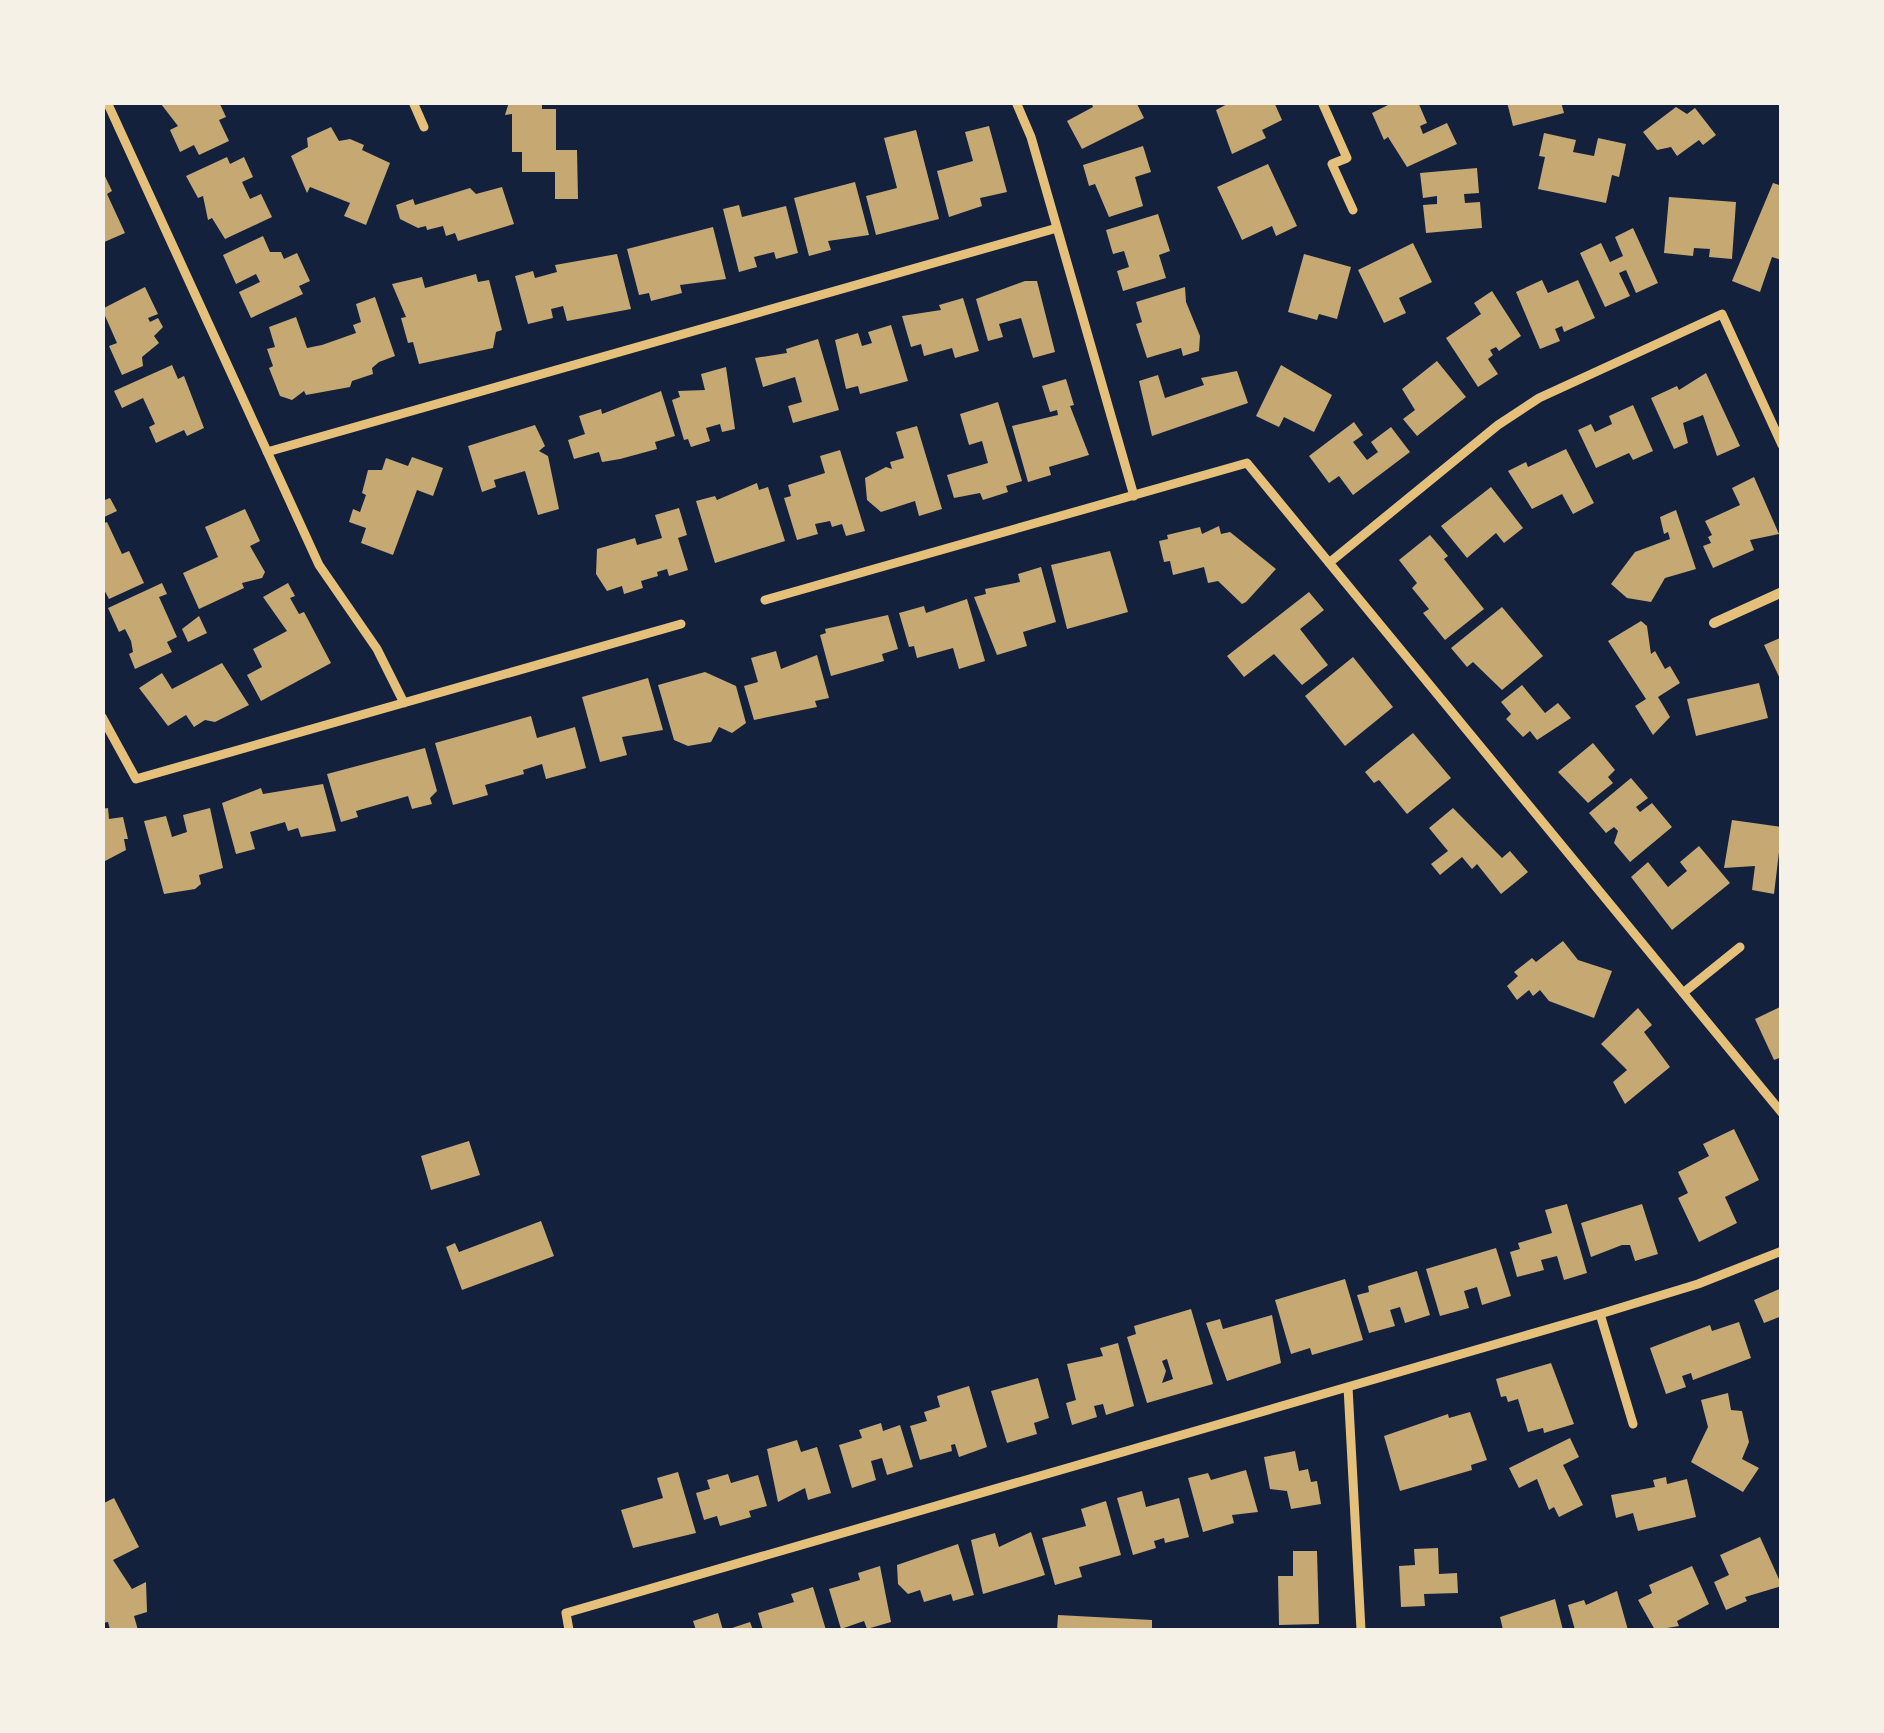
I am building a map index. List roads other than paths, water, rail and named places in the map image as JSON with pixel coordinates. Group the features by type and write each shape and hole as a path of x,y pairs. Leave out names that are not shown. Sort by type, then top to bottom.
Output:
{"street":[{"path":"107,102 319,565 378,649 404,703"},
{"path":"414,102 424,126"},
{"path":"1016,102 1057,228 1134,496"},
{"path":"1322,102 1347,158 1332,164 1353,210"},
{"path":"267,452 1057,228"},
{"path":"1329,563 1498,425 1538,398 1722,314 1782,446"},
{"path":"765,600 1248,463 1782,1112"},
{"path":"1714,623 1782,592"},
{"path":"102,717 136,779 681,624"},
{"path":"1684,993 1740,947"},
{"path":"568,1630 566,1613 1600,1314 1698,1284 1782,1251"},
{"path":"1600,1314 1632,1424"},
{"path":"1348,1387 1361,1630"}]}
